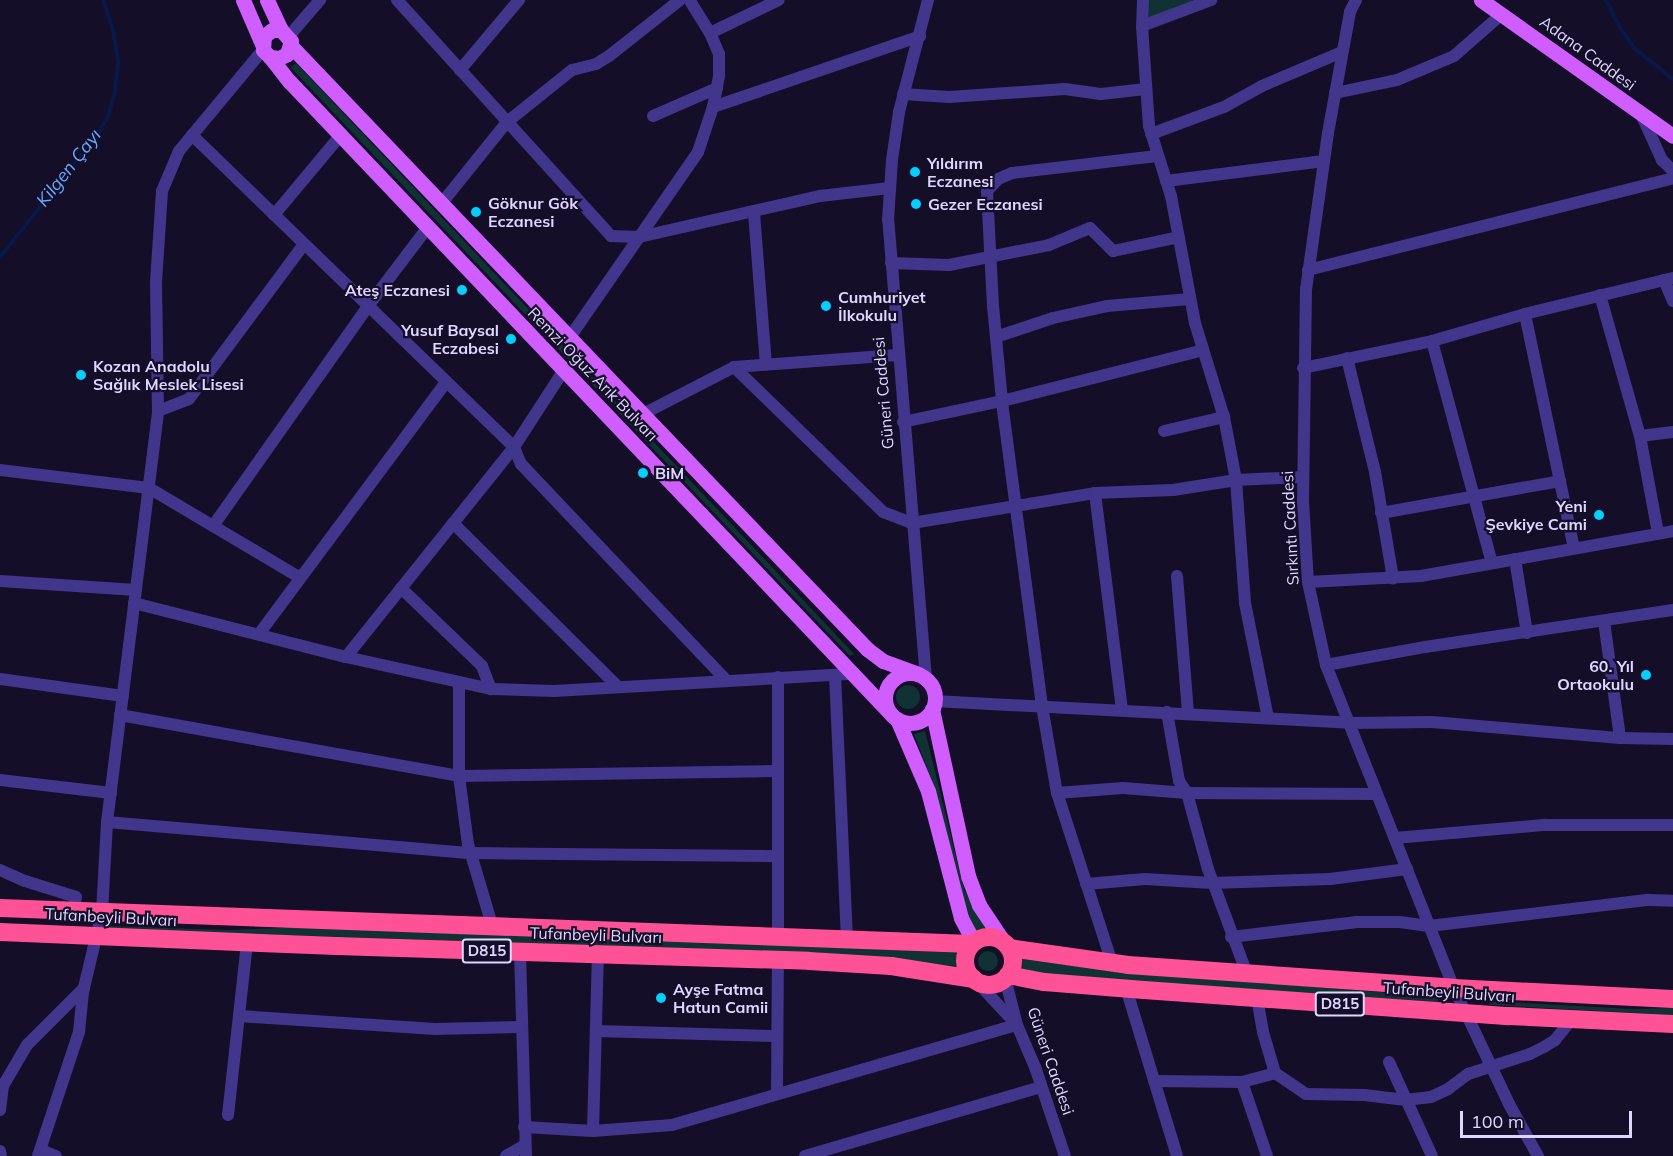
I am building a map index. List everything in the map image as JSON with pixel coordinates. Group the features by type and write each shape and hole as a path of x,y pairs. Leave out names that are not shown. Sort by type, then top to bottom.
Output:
{"highway":[{"name":"Tufanbeyli Bulvarı","path":"0,908 972,943 983,937 993,937 1006,945 1112,963 1454,988 1673,999"},
{"name":"Tufanbeyli Bulvarı","path":"0,932 891,966 992,984 1006,977 1044,982 1257,998 1673,1024"},
{"path":"972,943 965,962 976,980"},
{"path":"1006,945 1013,962 1006,977"}],"main road":[{"name":"Remzi Oğuz Arık Bulvarı","path":"243,0 265,51 341,135 894,717"},
{"name":"Remzi Oğuz Arık Bulvarı","path":"267,0 287,37 441,204 867,649 883,661 922,677"},
{"name":"Adana Caddesi","path":"1481,0 1673,136"},
{"path":"267,32 287,37 283,57 265,51 267,32"},
{"path":"1588,75 1673,124"},
{"path":"922,677 902,674 889,684 885,699 928,791 961,918 972,943"},
{"name":"Güneri Caddesi","path":"922,677 931,685 933,705 968,876 979,905 1006,945"},
{"path":"894,717 913,723 927,716 933,705"}],"street":[{"path":"287,37 321,0"},
{"path":"460,70 519,0"},
{"path":"441,204 507,122 572,70 596,64 609,56 680,0"},
{"path":"570,337 698,152 713,107 717,88 719,54 710,33 689,0"},
{"path":"710,33 779,0"},
{"name":"Güneri Caddesi","path":"922,677 891,263 890,188 903,94 928,0"},
{"path":"1143,0 1142,26 1151,134 1166,182 1203,350 1224,417 1236,480 1245,603 1268,718"},
{"name":"Sırkıntı Caddesi","path":"1356,0 1350,12 1342,52 1308,270 1303,477 1308,582 1326,665 1454,988 1538,1156"},
{"path":"404,2 460,70 611,236 639,237 754,213 820,196 890,188"},
{"path":"1142,26 1203,2"},
{"path":"1335,93 1397,80 1454,56 1502,14"},
{"path":"713,107 920,36"},
{"path":"56,1156 39,1153 79,1032 84,988 102,912 107,822 158,411 156,282 162,191 178,152 265,51"},
{"path":"1151,134 1224,107 1262,86 1342,52"},
{"path":"653,116 717,88"},
{"path":"903,94 949,97 1065,89 1101,94 1146,89"},
{"path":"1641,114 1662,160 1673,171"},
{"path":"192,135 514,447 521,464 726,680"},
{"path":"274,215 341,135"},
{"path":"1112,963 1057,794 1042,706 1002,401 987,191 998,178 1012,173 1157,156"},
{"path":"1166,182 1324,161"},
{"path":"1308,270 1673,178"},
{"path":"754,213 766,365"},
{"path":"213,526 368,306 428,227"},
{"path":"891,263 949,265 1049,245 1090,228 1113,251 1179,237"},
{"path":"158,411 189,399 304,244"},
{"path":"1304,368 1432,341 1525,314 1668,279 1673,302"},
{"path":"1600,295 1640,436 1658,533"},
{"path":"996,337 1053,318 1107,306 1190,299"},
{"path":"1525,314 1574,548"},
{"path":"1432,341 1492,563"},
{"path":"903,422 1002,401 1203,350"},
{"path":"643,414 735,367 898,356"},
{"path":"1347,358 1375,472 1393,578"},
{"path":"735,367 883,512 912,523 1095,493 1173,490 1236,480 1303,477"},
{"path":"346,657 514,447 564,370"},
{"path":"259,634 298,578 446,382"},
{"path":"1164,431 1224,417"},
{"path":"1640,436 1673,432"},
{"path":"0,470 149,488 298,578"},
{"path":"1381,513 1560,481"},
{"path":"1095,493 1122,710"},
{"path":"453,523 616,685"},
{"path":"1308,582 1421,576 1673,531"},
{"path":"1515,559 1527,633"},
{"path":"1177,576 1188,713"},
{"path":"0,581 135,596 259,634 346,657 491,689 554,691 616,685 853,674"},
{"path":"401,588 482,666 491,689"},
{"path":"1326,665 1425,647 1673,610"},
{"path":"1604,621 1620,738"},
{"path":"835,675 847,938"},
{"path":"778,677 778,936"},
{"path":"0,679 123,696"},
{"path":"459,682 459,776 471,853 492,925"},
{"path":"933,705 1042,706 1349,723 1432,722 1620,738 1673,739"},
{"path":"1167,712 1179,781 1187,793 1212,883 1246,974"},
{"path":"120,715 459,776 778,771"},
{"path":"0,780 111,793"},
{"path":"1057,794 1123,788 1187,793 1377,794"},
{"path":"107,822 471,853 778,856"},
{"path":"1395,838 1545,825 1673,825"},
{"path":"1086,885 1144,879 1212,883 1330,879 1407,869"},
{"path":"0,870 25,881 76,897 73,910"},
{"path":"1232,937 1357,922 1400,922 1430,926 1648,900 1673,901"},
{"path":"228,1115 247,943"},
{"path":"506,1156 525,1150 520,952"},
{"path":"594,1131 598,955"},
{"path":"777,1094 778,960"},
{"name":"Güneri Caddesi","path":"1006,977 1017,1025 1065,1156"},
{"path":"524,1127 594,1131 672,1125 1017,1025 976,980"},
{"path":"0,1110 3,1086 27,1045 84,988"},
{"path":"1126,988 1177,1156"},
{"path":"1257,998 1263,1032 1275,1073 1306,1094 1364,1095 1406,1100 1431,1097 1448,1089 1468,1074 1530,1054 1544,1047 1555,1040 1572,1019"},
{"path":"239,1016 435,1029 522,1027"},
{"path":"596,1031 777,1036"},
{"path":"1389,1062 1432,1156"},
{"path":"1154,1082 1242,1082 1275,1073"},
{"path":"1242,1082 1267,1156"},
{"path":"805,1156 1041,1087"},
{"path":"0,1151 1,1156"}],"green space":[{"path":"1147,0 1192,0 1193,1 1149,20"},
{"path":"296,63 854,654 850,656 291,68"},
{"path":"903,685 913,685 920,692 920,702 913,709 903,709 896,702 896,692"},
{"path":"925,731 964,889 988,934 972,936 932,780 914,734"},
{"path":"108,926 229,930 305,927 957,950 956,966 824,953 108,929"},
{"path":"988,951 995,954 998,961 995,968 988,971 981,968 978,961 981,954"},
{"path":"1022,959 1097,969 1438,997 1438,1002 1021,973"},
{"path":"1489,1001 1632,1009 1673,1008 1673,1015 1489,1005"}],"waterway":[{"name":"Kilgen Çayı","path":"0,257 97,136 109,114 115,91 118,61 113,30 103,0"},
{"name":"Kilgen Çayı","path":"1606,0 1620,28 1634,48 1673,79"}],"place":[{"name":"Yıldırım Eczanesi","path":"915,172"},
{"name":"Gezer Eczanesi","path":"916,204"},
{"name":"Göknur Gök Eczanesi","path":"476,212"},
{"name":"Ateş Eczanesi","path":"462,290"},
{"name":"Cumhuriyet İlkokulu","path":"826,306"},
{"name":"Yusuf Baysal Eczabesi","path":"511,339"},
{"name":"Kozan Anadolu Sağlık Meslek Lisesi","path":"81,375"},
{"name":"BiM","path":"643,473"},
{"name":"Yeni Şevkiye Cami","path":"1599,515"},
{"name":"60. Yıl Ortaokulu","path":"1646,675"},
{"name":"Ayşe Fatma Hatun Camii","path":"661,998"}]}
